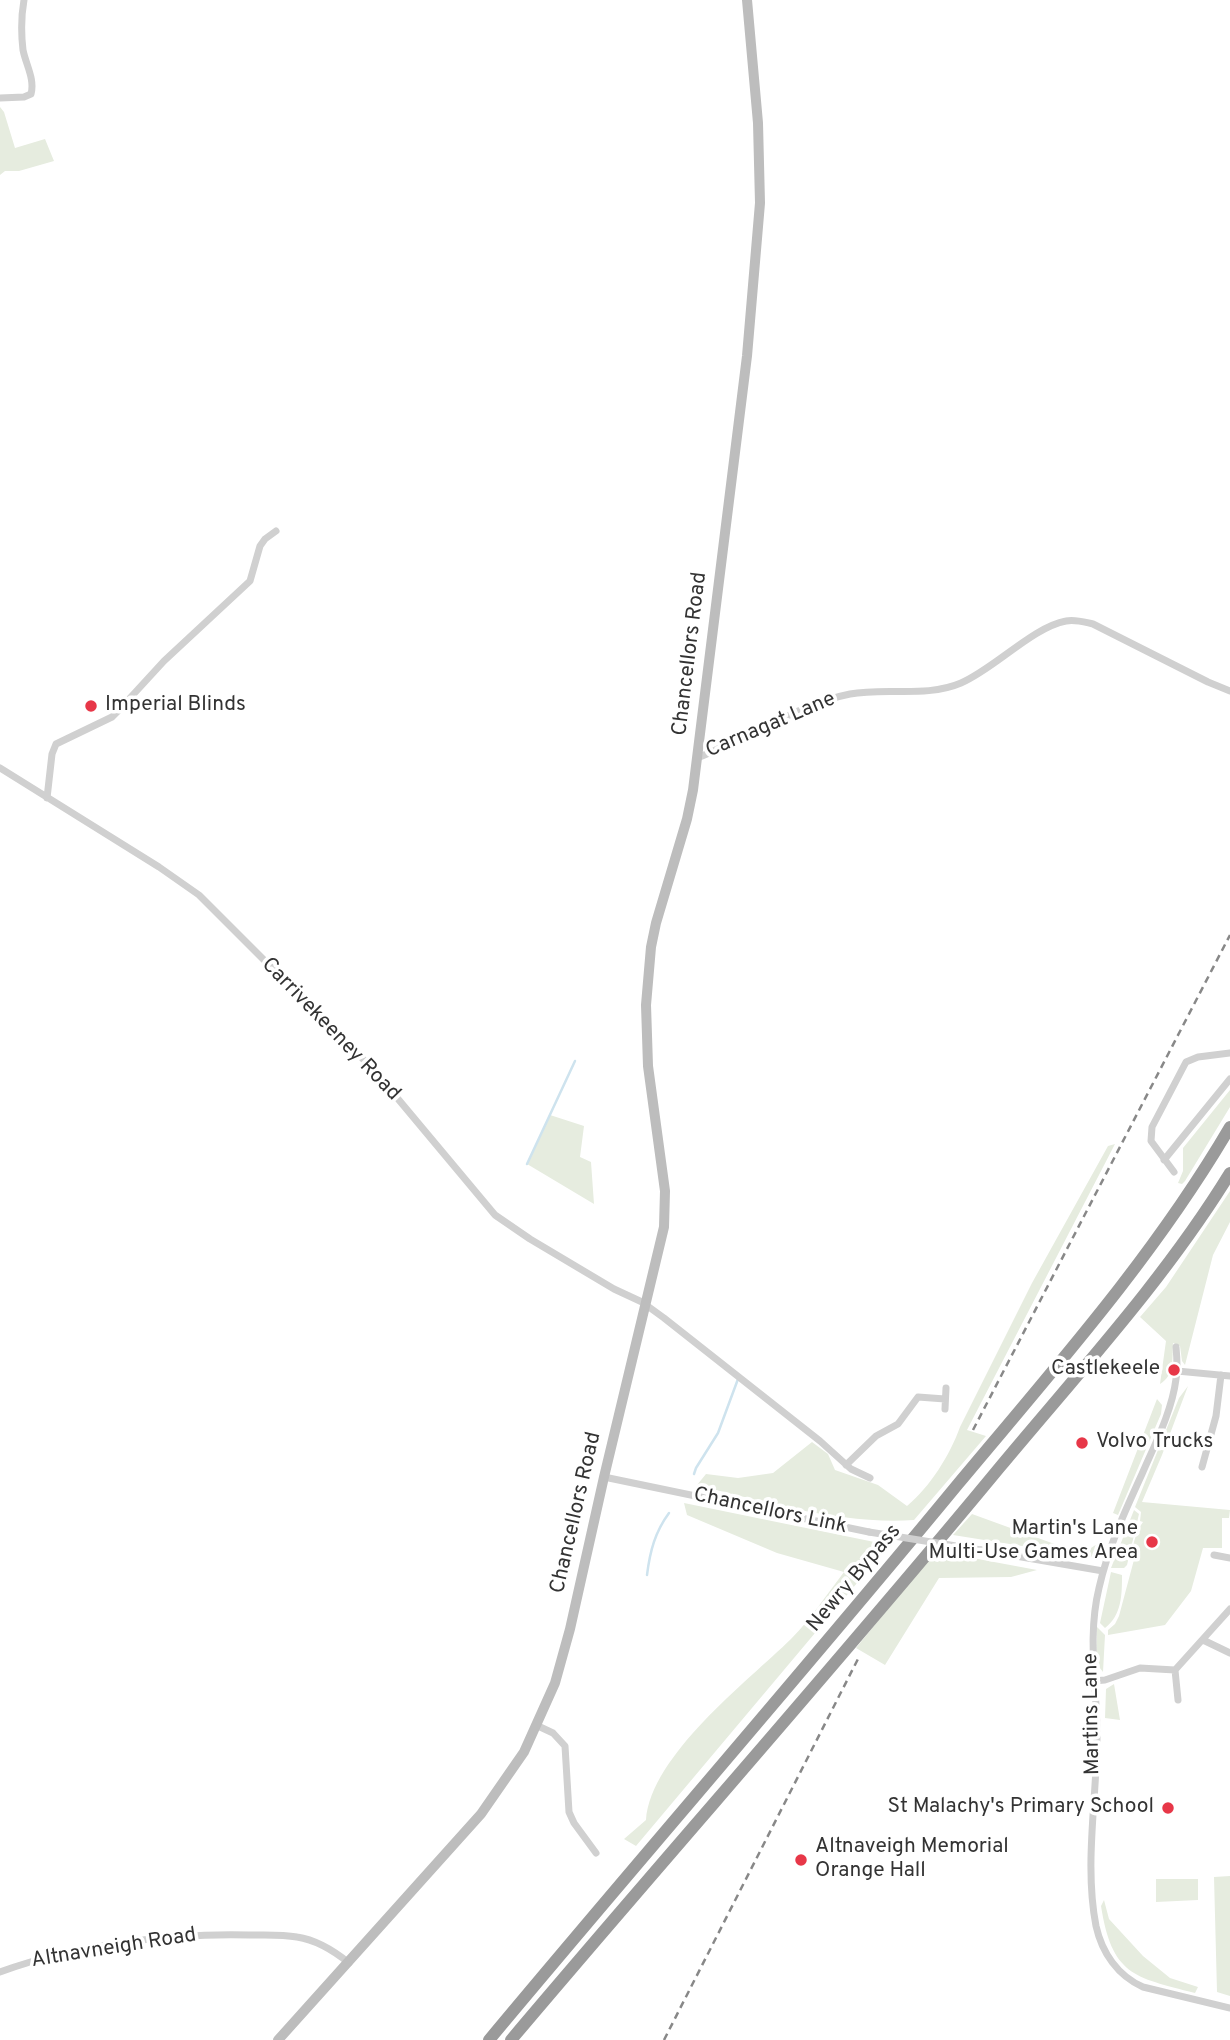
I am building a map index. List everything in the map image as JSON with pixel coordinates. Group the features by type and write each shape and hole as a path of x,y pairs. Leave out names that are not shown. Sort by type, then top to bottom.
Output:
{"highway":[{"name":"Newry Bypass","path":"489,2040 820,1651 1107,1307 1168,1226 1230,1127"},
{"name":"Newry Bypass","path":"511,2040 770,1739 1127,1315 1198,1223 1230,1173"}],"street":[{"path":"0,99 32,94 33,85 24,53 21,21 24,0"},
{"name":"Chancellors Road","path":"278,2040 481,1814 514,1769 538,1726 568,1640 604,1477 662,1241 665,1191 646,1036 646,1005 651,947 687,819 697,758 747,356 760,203 758,122 747,0"},
{"path":"47,798 52,754 56,744 111,717 119,710 164,661 250,581 260,546 276,531"},
{"name":"Carnagat Lane","path":"697,758 833,698 852,693 934,690 961,683 1034,637 1065,621 1093,624 1230,691"},
{"name":"Carrivekeeney Road","path":"0,768 199,895 373,1069 495,1215 530,1239 646,1306"},
{"path":"1174,1172 1151,1141 1150,1132 1182,1065 1198,1057 1230,1053"},
{"path":"1164,1160 1230,1079"},
{"path":"646,1306 683,1331 846,1465 870,1478"},
{"name":"Martins Lane","path":"1176,1347 1177,1371 1172,1395 1158,1438 1124,1513 1103,1571 1094,1611 1091,1635 1097,1734 1092,1888 1097,1928 1104,1948 1119,1972 1143,1987 1230,2008"},
{"path":"1177,1371 1226,1376 1202,1467"},
{"path":"945,1409 946,1388"},
{"path":"846,1465 876,1436 898,1424 918,1396 945,1399"},
{"name":"Chancellors Link","path":"604,1477 869,1532 1103,1571"},
{"path":"1214,1555 1230,1558"},
{"path":"1178,1700 1175,1671 1230,1609"},
{"path":"1203,1640 1230,1653"},
{"path":"1093,1681 1105,1680 1140,1668 1175,1671"},
{"path":"538,1726 553,1733 565,1746 568,1754 569,1812 596,1853"},
{"name":"Altnavneigh Road","path":"0,1972 49,1957 91,1949 181,1935 218,1934 298,1937 329,1947 349,1963"}],"shaded area":[{"path":"0,107 15,148 45,139 54,161 19,171 5,171 0,175"},
{"path":"1230,1090 1230,1107 1185,1181 1178,1183 1183,1171 1183,1148"},
{"path":"550,1115 584,1126 580,1157 591,1162 594,1204 527,1164"},
{"path":"1115,1144 967,1430 986,1436 914,1520 887,1521 832,1516 697,1485 706,1474 738,1478 773,1473 812,1442 828,1454 835,1470 878,1485 907,1506 924,1490 945,1459 1032,1283 1108,1146"},
{"path":"1230,1191 1230,1222 1213,1255 1185,1365 1180,1346 1173,1343 1170,1371 1160,1384 1166,1341 1140,1317 1166,1287"},
{"path":"1188,1386 1142,1502 1230,1510 1229,1518 1222,1518 1222,1548 1203,1548 1191,1591 1165,1625 1108,1635 1108,1630 1119,1616 1135,1556 1131,1555 1133,1546 1143,1522 1140,1521 1141,1512 1135,1507 1179,1398"},
{"path":"1157,1399 1162,1405 1161,1414 1118,1515 1113,1513"},
{"path":"684,1503 889,1545 636,1846 624,1839 646,1820 652,1795 682,1746 727,1698 791,1639 844,1572 777,1553 687,1515"},
{"path":"1134,1510 1139,1514 1127,1565 1124,1568 1111,1568"},
{"path":"972,1514 1082,1554 1100,1542 1098,1552 1091,1557 953,1535"},
{"path":"935,1551 1037,1570 1011,1577 939,1578 885,1665 856,1648"},
{"path":"1111,1572 1122,1575 1121,1597 1115,1617 1105,1628 1100,1623"},
{"path":"1097,1627 1105,1635 1103,1672 1096,1663"},
{"path":"1114,1684 1120,1720 1105,1718 1106,1689"},
{"path":"1230,1876 1230,1996 1217,1992 1214,1877"},
{"path":"1156,1879 1198,1879 1198,1900 1156,1902"},
{"path":"1104,1900 1109,1919 1143,1956 1170,1978 1198,1987 1195,1993 1141,1977 1119,1960 1106,1929 1101,1906"}],"waterway":[{"path":"527,1164 575,1061"},
{"path":"694,1474 718,1433 738,1379"},
{"path":"647,1575 654,1542 669,1513"}],"railway":[{"path":"973,1430 1230,935"},
{"path":"664,2040 860,1655"}],"place":[{"name":"Imperial Blinds","path":"91,706"},
{"name":"Castlekeele","path":"1174,1370"},
{"name":"Volvo Trucks","path":"1082,1443"},
{"name":"Martin's Lane Multi-Use Games Area","path":"1152,1542"},
{"name":"St Malachy's Primary School","path":"1168,1808"},
{"name":"Altnaveigh Memorial Orange Hall","path":"801,1860"}]}
